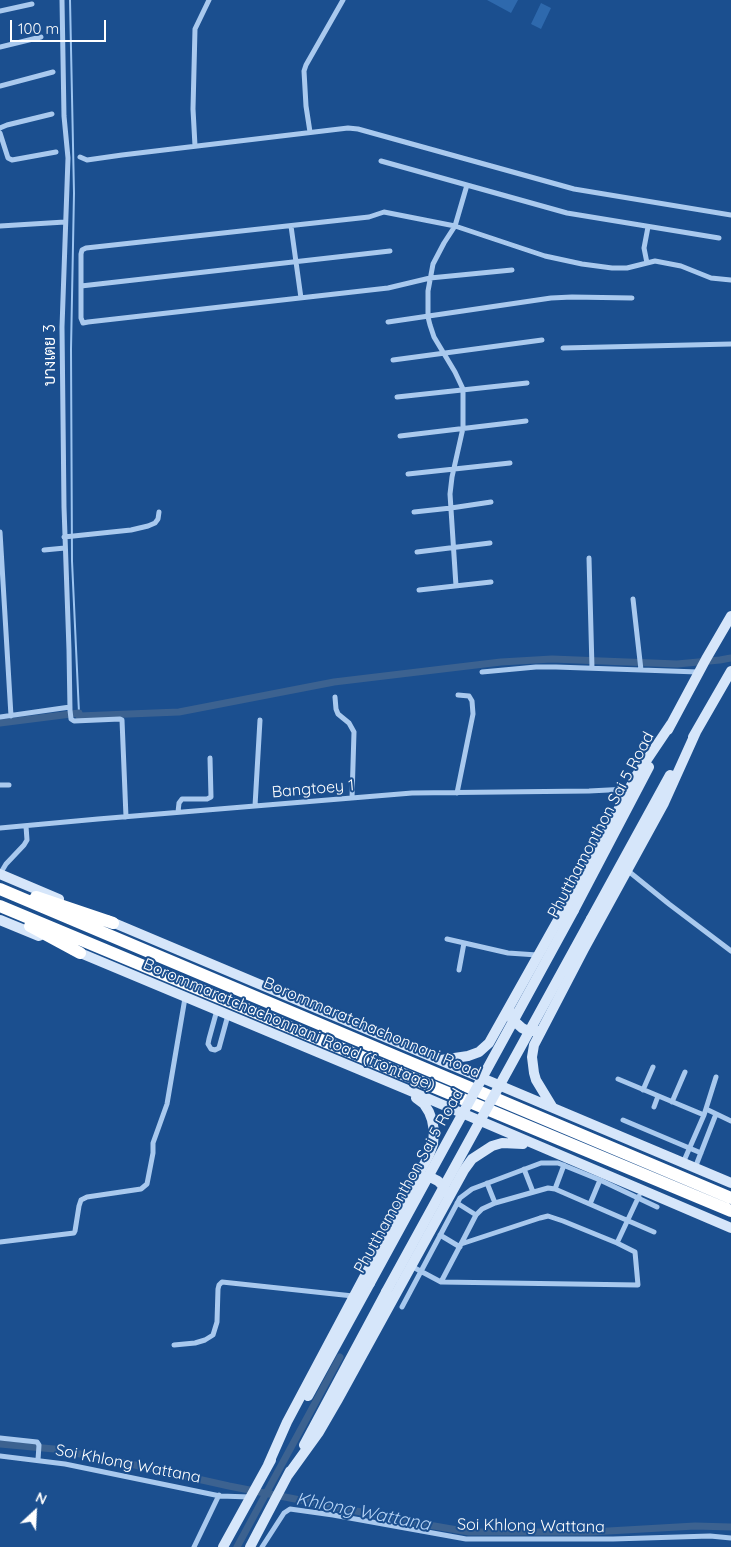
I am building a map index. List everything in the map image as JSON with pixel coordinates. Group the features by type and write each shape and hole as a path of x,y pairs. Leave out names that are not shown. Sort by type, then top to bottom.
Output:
{"highway":[{"path":"0,888 25,893 113,923"},
{"name":"Borommaratchachonnani Road","path":"0,888 731,1198"},
{"path":"0,907 80,953"},
{"name":"Borommaratchachonnani Road","path":"0,907 731,1211"}],"main road":[{"name":"Phutthamonthon Sai 5 Road","path":"223,1547 304,1404 574,910 671,724 731,616"},
{"name":"Phutthamonthon Sai 5 Road","path":"250,1547 386,1292 662,789 731,671"},
{"path":"440,1060 468,1056 478,1052 489,1043 629,789 671,724"},
{"path":"554,1109 536,1080 532,1057 534,1045 664,802 696,732"},
{"name":"Borommaratchachonnani Road (frontage)","path":"0,874 731,1184"},
{"name":"Borommaratchachonnani Road (frontage)","path":"0,920 408,1090 536,1146 640,1195 731,1228"},
{"path":"513,1002 512,1019 516,1024 528,1031 535,1032 544,1025"},
{"path":"268,1465 287,1422 429,1154 434,1131 429,1112 424,1104 408,1090"},
{"path":"286,1480 333,1409 416,1269 452,1202 464,1170 483,1151 502,1142 536,1146"},
{"path":"416,1178 432,1178 438,1181 452,1202"}],"street":[{"name":"บางเตย 3","path":"62,0 64,116 68,158 62,327 65,548 70,709 71,719 74,721 122,720 126,817"},
{"path":"195,146 193,109 195,29 208,0"},
{"path":"310,132 304,71 343,0"},
{"path":"0,10 32,4"},
{"path":"0,47 41,37"},
{"path":"0,86 53,72"},
{"path":"0,128 7,124 52,114"},
{"path":"80,158 87,160 348,128 358,129 574,188 731,215"},
{"path":"0,134 8,158 12,160 56,152"},
{"path":"381,161 567,214 719,238"},
{"path":"456,586 450,494 463,428 463,389 456,372 434,337 428,317 428,291 438,253 455,226 467,185"},
{"path":"512,270 430,278 388,288 301,298 83,322 81,318 81,254 82,250 86,248 369,217 384,212 455,226 545,256 582,264 627,268 655,261 681,266 710,278 731,280"},
{"path":"0,226 65,222"},
{"path":"291,226 301,298"},
{"path":"647,263 644,248 648,227"},
{"path":"81,286 390,251"},
{"path":"388,322 551,298 632,298"},
{"path":"394,360 542,340"},
{"path":"563,348 731,344"},
{"path":"396,397 527,383"},
{"path":"400,436 526,421"},
{"path":"408,474 510,463"},
{"path":"414,512 491,502"},
{"path":"66,537 131,530 148,526 155,523 159,512"},
{"path":"0,532 11,716"},
{"path":"416,552 490,543"},
{"path":"44,550 65,548"},
{"path":"589,558 592,666"},
{"path":"419,590 491,582"},
{"path":"633,599 641,668"},
{"path":"482,672 536,667 592,666 682,670 702,666"},
{"path":"457,793 474,714 472,701 469,696 458,695"},
{"path":"334,697 338,714 349,723 354,732 352,798"},
{"path":"0,717 70,709"},
{"path":"255,806 260,720"},
{"path":"178,812 179,803 182,799 207,799 211,797 210,758"},
{"path":"0,785 9,785"},
{"name":"Bangtoey 1","path":"0,828 412,793 629,789"},
{"path":"0,874 6,864 27,840 26,826"},
{"path":"627,870 731,951"},
{"path":"447,939 508,953 539,955"},
{"path":"459,970 464,943"},
{"path":"0,1242 74,1233 81,1200 87,1197 141,1189 147,1184 153,1143 167,1104 185,998"},
{"path":"217,1010 208,1044 211,1049 219,1048 228,1015"},
{"path":"643,1090 652,1067"},
{"path":"672,1102 685,1072"},
{"path":"684,1163 704,1116 716,1076"},
{"path":"618,1079 704,1116"},
{"path":"654,1107 658,1096"},
{"path":"706,1109 731,1121"},
{"path":"695,1168 716,1114"},
{"path":"623,1120 701,1153"},
{"path":"402,1307 416,1269 440,1235 452,1202 460,1198 464,1193 488,1183 546,1162 564,1165 640,1195 657,1207"},
{"path":"555,1188 564,1165"},
{"path":"524,1169 533,1192"},
{"path":"590,1204 600,1180"},
{"path":"488,1183 495,1203"},
{"path":"441,1282 476,1215 482,1209 495,1203 548,1188 555,1188 654,1232"},
{"path":"617,1243 640,1195"},
{"path":"452,1202 476,1215"},
{"path":"416,1269 441,1282 638,1284 635,1252 548,1216 461,1246 440,1235"},
{"path":"174,1345 195,1343 213,1335 217,1322 218,1289 222,1282 353,1296"},
{"path":"0,1438 34,1440 39,1445 38,1457"},
{"name":"Soi Khlong Wattana","path":"0,1456 38,1457 219,1495 250,1497"},
{"path":"194,1547 219,1495"},
{"name":"Soi Khlong Wattana","path":"262,1547 284,1513 290,1508 466,1539 613,1539 710,1536 731,1538"},
{"path":"490,1547 491,1540"}],"shaded area":[{"path":"487,0 518,0 511,13"},
{"path":"541,3 551,8 541,29 531,24"}],"waterway":[{"path":"70,0 74,193 71,349 72,561 79,713"},
{"path":"0,723 79,713 79,716 179,712 334,682 501,662 552,659 677,664 731,658"},
{"path":"237,1547 340,1357"},
{"name":"Khlong Wattana","path":"0,1444 54,1449 229,1486 469,1532 591,1532 695,1526 731,1527"}]}
